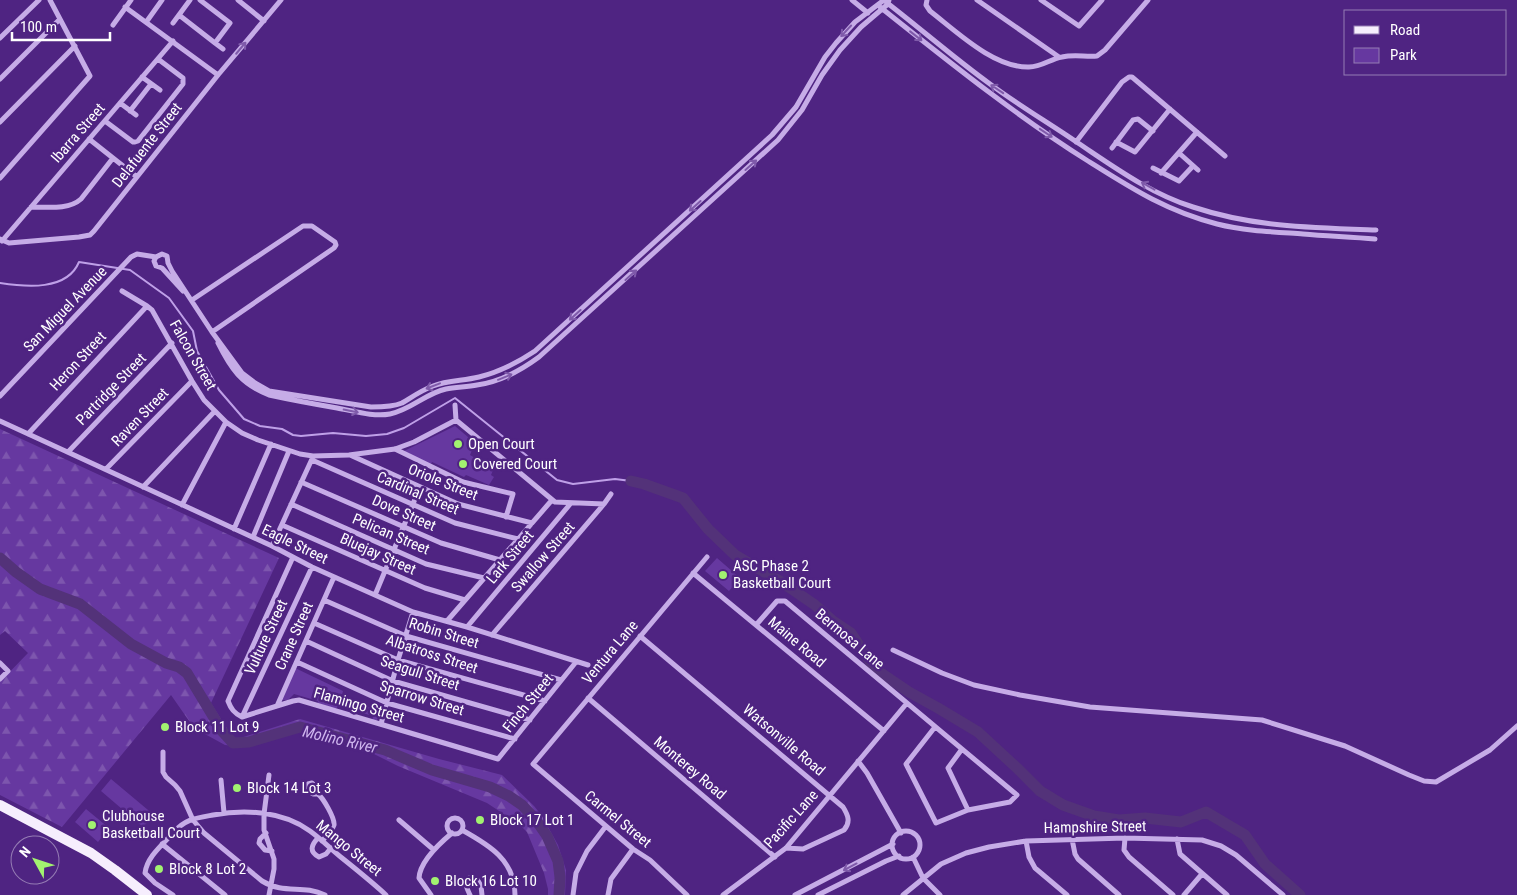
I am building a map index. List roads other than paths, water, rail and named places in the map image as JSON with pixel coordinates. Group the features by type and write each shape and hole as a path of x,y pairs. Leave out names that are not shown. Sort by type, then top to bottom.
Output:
{"main road":[{"path":"0,805 91,852 147,895"}],"street":[{"path":"0,38 39,0"},
{"path":"0,178 90,76 50,0"},
{"path":"113,25 130,0"},
{"path":"146,21 162,0"},
{"path":"173,23 190,0"},
{"path":"200,0 233,22 215,43"},
{"path":"238,0 264,21"},
{"name":"Delafuente Street","path":"1,240 8,243 90,235 280,0"},
{"path":"852,0 872,17"},
{"path":"926,0 926,5 930,11 990,56 1004,64 1017,67 1044,65 1059,57 1070,55 1097,56 1101,54 1148,0"},
{"path":"978,0 1059,57"},
{"path":"1042,0 1079,26 1102,0"},
{"path":"212,332 228,363 240,377 257,391 360,413 380,415 404,410 434,393 478,385 522,370 539,357 778,140 802,110 822,75 840,50 872,17 883,10 886,1"},
{"path":"192,300 162,268 156,266 154,261 156,257 160,254 168,258 168,263 192,300 212,332 242,373 269,391 371,407 389,406 400,404 431,386 497,372 535,351 772,135 796,106 825,57 855,22 867,12 886,1"},
{"path":"886,1 990,84 1110,164 1166,196 1192,207 1264,224 1324,229 1376,230"},
{"path":"878,6 970,79 1071,150 1161,205 1218,224 1263,232 1376,239"},
{"path":"126,7 218,75"},
{"path":"179,15 223,49"},
{"path":"0,79 60,19"},
{"name":"Ibarra Street","path":"1,240 173,41"},
{"path":"0,122 74,46"},
{"path":"105,121 133,142 138,141 184,84 183,78 158,59"},
{"path":"142,77 160,90"},
{"path":"1076,142 1122,82 1130,77 1225,156"},
{"path":"130,111 151,84"},
{"path":"120,103 136,115"},
{"path":"1116,142 1135,152 1170,109"},
{"path":"1112,148 1135,119 1140,120 1153,131"},
{"path":"1161,173 1196,132"},
{"path":"89,139 137,177"},
{"path":"1179,153 1198,170"},
{"path":"31,207 70,206 77,204 113,158"},
{"path":"1153,168 1179,181 1192,166"},
{"path":"1190,216 1192,207"},
{"path":"192,300 303,226 312,226 335,242 334,248 212,332"},
{"name":"San Miguel Avenue","path":"0,396 131,257 137,254 156,257"},
{"path":"162,268 168,263"},
{"name":"Falcon Street","path":"122,291 147,306 157,317 204,400 226,422 242,433 312,458"},
{"name":"Heron Street","path":"28,434 147,306"},
{"name":"Partridge Street","path":"68,452 172,343"},
{"name":"Raven Street","path":"106,469 192,381"},
{"path":"455,405 456,420 552,500 558,503 604,504"},
{"path":"143,487 215,411"},
{"path":"272,546 312,458 395,449 414,442 456,420"},
{"name":"Eagle Street","path":"0,422 106,469 272,546 312,567 413,612 588,665"},
{"path":"182,505 226,422"},
{"path":"234,529 271,444"},
{"path":"395,449 463,482 513,494 506,517"},
{"path":"253,537 290,451"},
{"name":"Oriole Street","path":"349,455 458,504 532,523"},
{"name":"Cardinal Street","path":"312,458 454,523 518,539"},
{"name":"Dove Street","path":"302,482 446,545 500,560"},
{"path":"375,595 420,488"},
{"name":"Swallow Street","path":"492,635 611,494"},
{"path":"447,621 552,500"},
{"name":"Pelican Street","path":"291,504 426,564 484,578"},
{"name":"Lark Street","path":"467,627 571,504"},
{"name":"Bluejay Street","path":"282,525 425,588 465,600"},
{"path":"242,717 232,710 228,701 293,557"},
{"name":"Ventura Lane","path":"533,764 707,557"},
{"name":"Vulture Street","path":"242,717 312,567"},
{"name":"Maine Road","path":"694,573 884,731"},
{"name":"Crane Street","path":"277,706 334,577"},
{"name":"Robin Street","path":"324,600 406,636 561,680"},
{"name":"Bermosa Lane","path":"756,625 776,601 785,601 907,703"},
{"path":"381,724 413,612"},
{"name":"Albatross Street","path":"314,623 398,660 545,701"},
{"name":"Watsonville Road","path":"640,636 830,795 848,814 848,822 844,830 803,849 786,848"},
{"name":"Seagull Street","path":"306,641 393,681 530,720"},
{"path":"893,650 942,673 974,685 1020,695 1090,707 1262,720 1345,746 1424,781 1436,782 1490,750 1517,726"},
{"name":"Sparrow Street","path":"297,662 387,703 515,738"},
{"name":"Finch Street","path":"498,759 576,662"},
{"path":"0,663 8,671 0,679"},
{"name":"Monterey Road","path":"588,698 775,857"},
{"name":"Flamingo Street","path":"242,717 299,700 498,759"},
{"path":"907,703 1017,795 1010,802 968,810 936,824 906,764 935,727"},
{"name":"Pacific Lane","path":"723,895 786,848 907,703"},
{"path":"962,749 948,768 968,810"},
{"path":"163,752 163,772 166,778 180,791 193,820 204,832 270,886 281,889 311,890 325,895"},
{"path":"858,761 867,772 901,833"},
{"name":"Carmel Street","path":"533,764 633,849 650,860 687,895"},
{"path":"269,774 264,814 266,834 274,859 269,895"},
{"path":"221,780 224,813"},
{"path":"318,794 323,797 334,824 312,846 312,850 319,857 326,854 331,848"},
{"name":"Mango Street","path":"173,895 144,873 150,858 162,844 183,822 224,813 246,812 264,814 292,822 309,830 386,895"},
{"path":"452,833 448,830 447,825 449,820 454,818 462,822 462,830"},
{"path":"399,820 434,850"},
{"path":"573,895 576,873 587,851 606,826"},
{"path":"431,895 422,882 420,874 434,850 452,833 456,834 462,830"},
{"path":"462,830 492,848 504,860 515,884 515,895"},
{"path":"910,832 917,837 920,846 917,854 913,857 906,859 894,851 893,844 895,838 901,833 910,832"},
{"path":"266,834 260,838 259,843 265,850 272,851"},
{"path":"1125,838 1124,850 1129,857 1174,895"},
{"name":"Hampshire Street","path":"903,895 941,864 966,853 989,847 1026,841 1125,838 1202,840 1220,846 1236,855 1284,895"},
{"path":"1072,839 1078,859 1119,895"},
{"path":"1177,839 1180,854 1227,895"},
{"path":"1026,841 1029,857 1035,868 1067,895"},
{"path":"162,844 225,895"},
{"path":"795,895 893,844"},
{"path":"608,895 611,879 633,849"},
{"path":"818,895 899,856"},
{"path":"913,857 923,878 940,895"},
{"path":"1184,895 1202,874"},
{"path":"470,895 466,882 470,878 475,878 481,886 482,895"}],"waterway":[{"path":"0,283 33,286 45,285 65,278 79,262 130,270 169,298 193,331 197,351 219,390 244,419 260,426 282,429 293,435 301,436 333,433 366,436 387,434 404,428 455,398 557,480 573,484 615,479 631,481"},
{"path":"631,481 683,498 708,529 735,555 783,583 815,605 833,621 851,633 875,669 909,692 978,732 1040,791 1063,805 1094,816 1119,820 1145,818 1181,822 1206,812 1245,835 1265,864 1300,895"},
{"name":"Molino River","path":"0,558 40,589 80,604 131,644 166,663 179,667 187,673 222,731 233,743 249,742 300,727 385,750 432,770 490,787 509,796 522,805 547,836 558,861 560,877 559,895"}],"place":[{"name":"Open Court","path":"458,444"},
{"name":"Covered Court","path":"463,464"},
{"name":"ASC Phase 2 Basketball Court","path":"723,575"},
{"name":"Block 11 Lot 9","path":"165,727"},
{"name":"Block 14 Lot 3","path":"237,788"},
{"name":"Block 17 Lot 1","path":"480,820"},
{"name":"Clubhouse Basketball Court","path":"92,825"},
{"name":"Block 8 Lot 2","path":"159,869"},
{"name":"Block 16 Lot 10","path":"435,881"}]}
